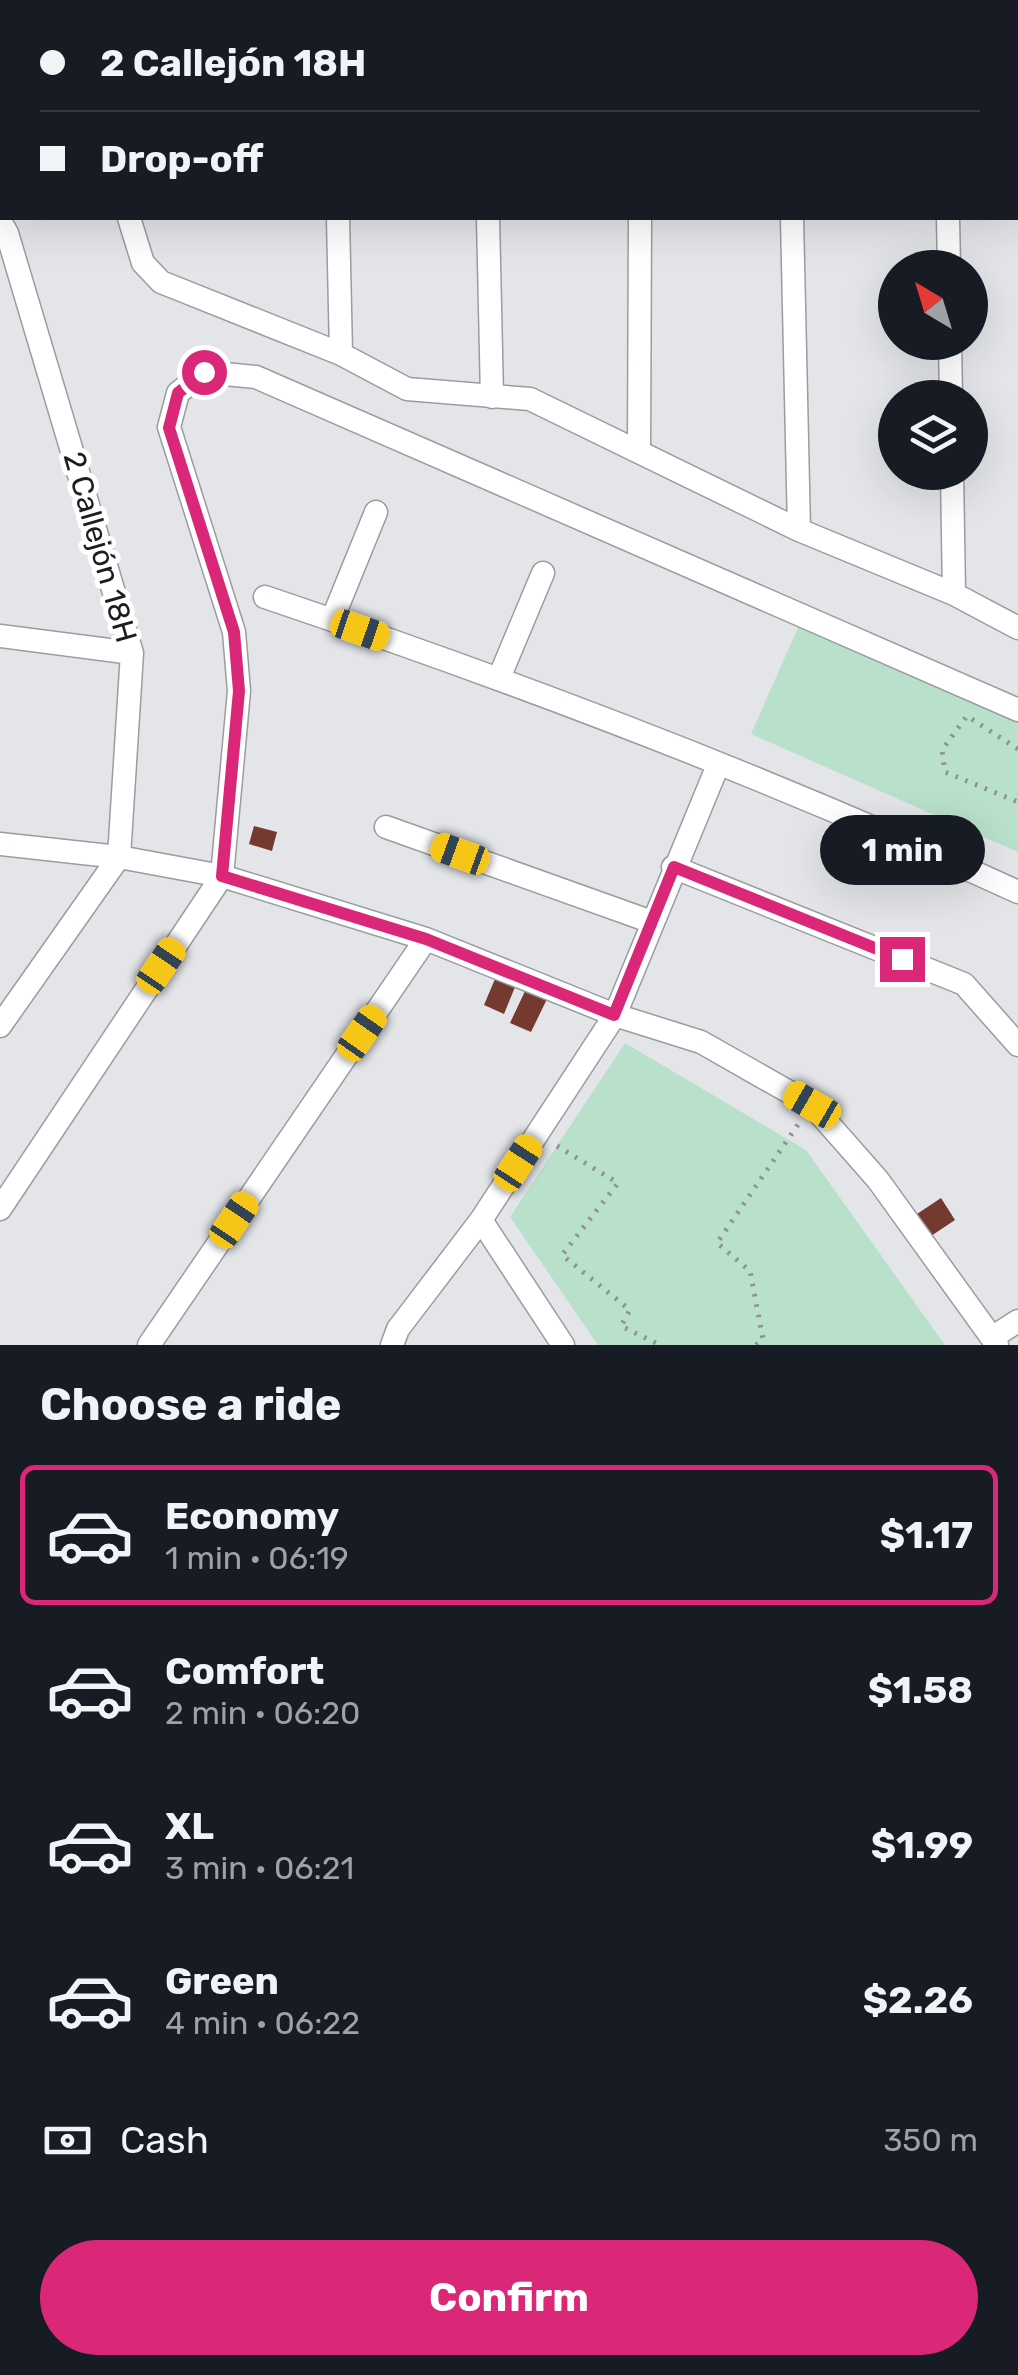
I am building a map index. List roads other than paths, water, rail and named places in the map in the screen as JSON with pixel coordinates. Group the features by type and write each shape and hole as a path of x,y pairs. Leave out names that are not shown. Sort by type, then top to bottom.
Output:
{"street":[{"name":"2 Callejón 18H","path":"0,220 132,653 120,857"},
{"path":"130,220 142,263 161,282 341,354 408,389 530,399 799,530 954,594 1018,628"},
{"path":"338,220 341,354"},
{"path":"488,220 492,396"},
{"path":"640,220 640,451"},
{"path":"792,220 799,530"},
{"path":"948,220 948,250"},
{"path":"0,1209 222,876 239,691 234,632 169,428 178,393 204,372 256,376 1018,710"},
{"path":"952,490 954,594"},
{"path":"332,620 376,512"},
{"path":"499,678 544,573"},
{"path":"264,597 499,678 718,764 1018,892"},
{"path":"0,636 132,653"},
{"path":"392,1345 398,1329 481,1220 614,1015 718,764"},
{"path":"386,827 652,922"},
{"path":"0,844 120,857 222,876 426,939 614,1015 701,1042 812,1105 878,1180 995,1341 1018,1321"},
{"path":"0,1026 120,857"},
{"path":"674,867 964,984 1018,1045"},
{"path":"149,1345 426,939"},
{"path":"481,1220 562,1345"}]}
